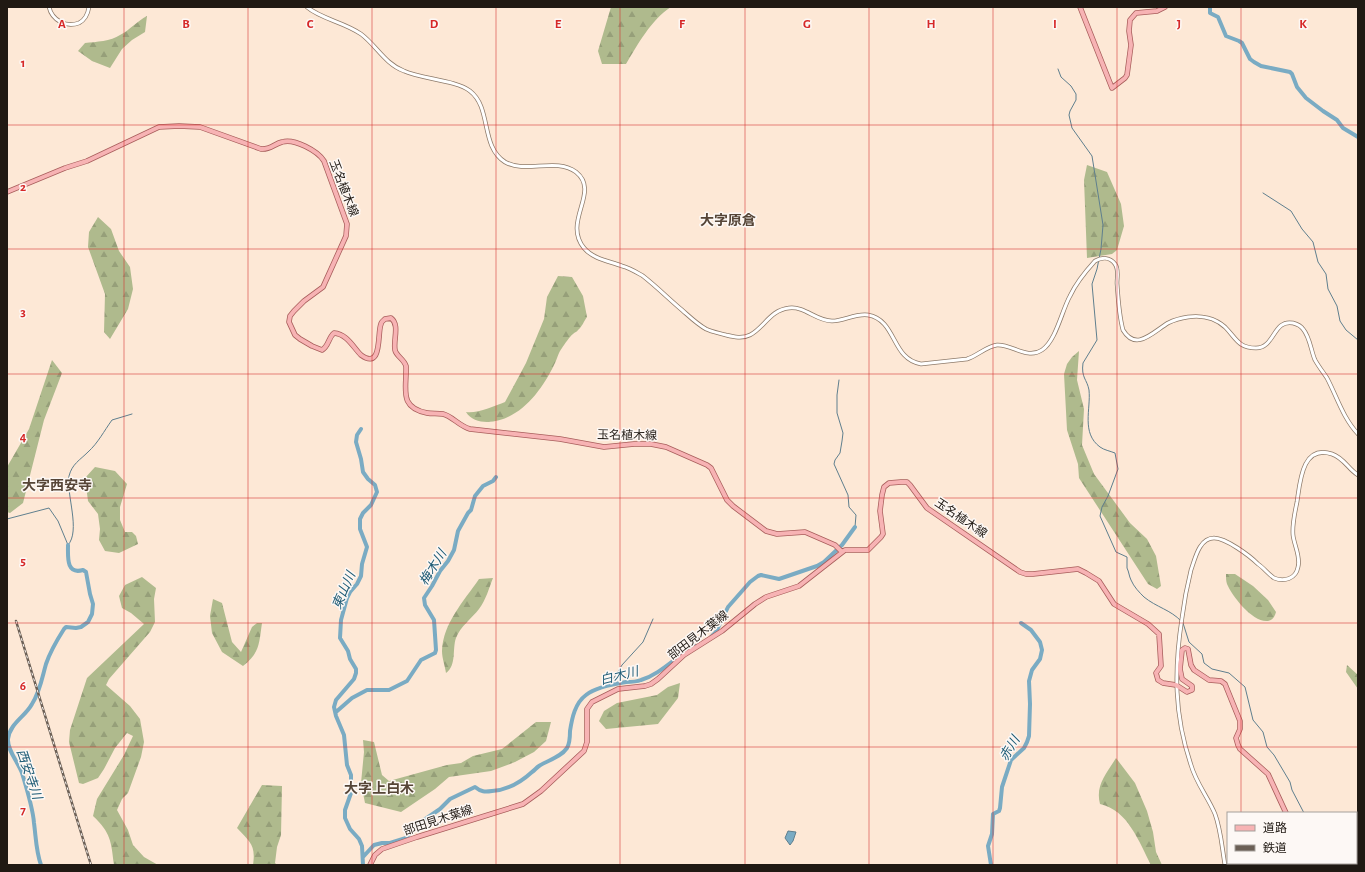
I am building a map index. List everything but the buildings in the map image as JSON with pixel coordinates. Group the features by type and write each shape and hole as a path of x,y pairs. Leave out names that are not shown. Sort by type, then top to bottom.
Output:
{"main road":[{"path":"1080,7 1112,88 1127,75 1131,45 1129,25 1133,15 1140,11 1152,12 1166,7"},
{"name":"玉名植木線","path":"7,192 65,168 87,161 159,127 200,127 262,149 270,148 284,141 297,142 320,156 324,161 347,224 346,236 323,287 304,301 290,316 290,327 295,335 300,339 322,350 332,335 334,333 338,334 345,336 364,358 371,358 374,357 378,348 380,324 385,319 391,318 394,320 395,327 394,349 406,366 406,400 414,408 429,413 442,414 470,429 560,439 604,447 634,444 651,444 666,447 711,468 727,500 766,531 772,534 805,532 812,534 839,549 868,550 881,537 883,530 880,511 884,487 889,483 907,482 927,508 1020,572 1033,574 1078,569 1095,578 1102,585 1114,604 1148,624 1156,631 1160,638 1161,658 1160,668 1156,673 1158,679 1161,682 1176,685 1187,692 1190,692 1193,688 1182,679 1180,673 1182,651 1187,648 1191,665 1194,670 1209,680 1221,681 1225,684 1240,725 1236,738 1238,745 1240,749 1268,774 1286,812"},
{"name":"部田見木葉線","path":"370,865 375,855 382,849 417,836 523,804 547,786 582,755 587,742 587,709 592,702 618,689 651,684 684,655 722,631 755,604 766,597 799,586 812,577 839,549"}],"street":[{"path":"49,7 54,17 61,23 70,24 80,23 86,17 89,7"},
{"path":"307,7 317,14 342,23 362,35 388,62 400,70 414,75 456,84 469,90 480,103 492,148 498,156 505,161 512,165 524,167 553,166 572,170 577,173 584,184 585,195 578,217 576,230 578,237 585,248 595,256 628,268 643,276 696,322 712,331 734,337 745,337 755,332 764,322 783,309 795,308 825,320 837,320 860,315 878,320 889,330 900,351 915,363 921,364 967,359 974,357 992,346 997,345 1005,346 1021,352 1031,353 1042,351 1048,344 1074,287 1095,261 1104,258 1114,263 1117,268 1117,282 1123,330 1133,340 1142,340 1175,320 1195,316 1208,318 1219,323 1225,327 1238,343 1249,348 1257,348 1265,345 1271,340 1278,328 1282,325 1291,323 1300,327 1306,334 1315,360 1344,414 1358,434"},
{"path":"1225,865 1220,830 1216,817 1190,764 1181,725 1176,685 1180,632 1184,606 1189,578 1197,552 1203,542 1216,538 1223,540 1258,564 1274,578 1280,580 1289,579 1296,573 1299,562 1293,537 1293,525 1303,467 1311,458 1320,453 1332,454 1342,459 1358,475"}],"green space":[{"path":"611,7 671,7 651,25 626,64 602,64 598,51"},
{"path":"147,16 145,32 132,40 122,49 110,68 92,61 78,51 85,43 103,41 116,37 127,31"},
{"path":"1087,165 1107,172 1121,204 1124,226 1117,250 1112,254 1087,258 1084,180"},
{"path":"98,217 111,229 119,251 130,267 133,289 128,309 110,339 104,332 105,294 88,247 89,232"},
{"path":"558,276 572,277 583,296 587,317 583,324 559,352 549,375 536,395 519,411 499,420 487,422 478,421 472,418 466,412 480,411 505,402 526,363 544,319 547,297"},
{"path":"1079,351 1077,380 1084,409 1082,445 1094,474 1130,523 1147,539 1156,556 1161,586 1157,589 1148,584 1079,478 1078,464 1067,430 1064,374 1067,364"},
{"path":"52,360 62,373 44,420 23,503 10,513 7,512 7,467 29,429"},
{"path":"95,467 115,471 127,484 120,507 120,520 125,532 132,532 136,536 138,544 119,553 105,551 99,540 100,529 98,514 88,501 85,478"},
{"path":"1226,574 1235,574 1253,586 1268,600 1276,612 1272,619 1268,621 1256,618 1244,608 1238,602 1230,589 1227,583"},
{"path":"142,577 156,588 154,599 155,622 150,632 109,679 106,685 130,706 140,719 144,742 141,757 128,793 122,799 117,810 128,830 133,845 144,857 158,865 114,865 112,850 107,833 93,816 97,799 124,755 133,736 127,733 115,748 98,778 83,784 79,783 69,742 70,730 87,678 144,624 131,613 122,608 119,596 125,585"},
{"path":"493,578 481,605 463,626 456,638 452,666 446,673 442,651 443,641 450,622 479,579"},
{"path":"213,599 222,603 232,642 241,652 252,627 257,623 262,623 256,652 253,657 243,666 222,652 212,633 210,616"},
{"path":"1347,665 1358,675 1358,689 1346,672"},
{"path":"680,683 678,698 658,724 606,729 599,721 604,711 617,703 657,695 668,687"},
{"path":"536,722 551,722 546,741 534,752 515,762 491,771 449,777 435,789 401,812 365,803 361,783 364,752 363,740 374,742 382,775 389,781 447,765 461,763 473,756 502,749"},
{"path":"1116,758 1135,783 1147,811 1153,832 1156,852 1162,865 1151,865 1132,828 1110,807 1100,804 1100,785"},
{"path":"262,785 282,786 281,835 277,847 275,863 277,865 253,865 253,848 237,828"}],"water":[{"path":"788,831 796,832 790,845 785,838"}],"waterway":[{"path":"1210,7 1210,13 1218,17 1226,36 1242,43 1250,59 1261,66 1290,72 1297,87 1306,98 1337,120 1343,128 1358,137"},
{"path":"1058,69 1061,77 1071,86 1076,94 1076,100 1069,115 1072,128 1092,156 1103,225 1101,249 1092,284 1097,340 1083,363 1083,375 1089,390 1088,420 1091,435 1100,447 1115,453 1118,469 1108,496 1102,507 1100,516 1116,552 1127,557 1127,568 1132,583 1135,587 1144,597 1173,614 1181,621"},
{"path":"1263,193 1291,211 1302,229 1313,242 1318,262 1326,274 1328,289 1337,306 1340,321 1346,330 1358,340"},
{"path":"839,380 837,413 843,433 840,453 834,464 848,495 849,507 856,515 855,527"},
{"path":"68,545 72,539 73,531 69,484 70,472 77,462 95,445 112,420 132,414"},
{"name":"東山川","path":"361,429 357,435 356,442 363,472 375,485 377,492 371,505 363,513 360,519 360,529 367,547 362,564 361,576 347,598 341,620 340,638 348,651 350,659 356,669 356,673 354,679 336,700 334,707 344,735 347,765 351,775 351,793 345,810 345,818 350,829 359,839 362,846 363,865"},
{"name":"梅木川","path":"336,712 352,698 367,690 389,690 407,681 421,660 435,653 434,620 425,605 424,598 454,550 458,531 471,510 475,496 483,486 493,481 496,477"},
{"path":"7,519 49,508 58,521 68,545"},
{"name":"白木川","path":"711,637 716,632 728,607 750,582 761,575 779,579 817,566 824,562 842,545 855,527"},
{"name":"西安寺川","path":"41,865 37,850 29,798 22,773 11,752 8,739 9,733 15,724 29,709 35,699 46,664 64,629 66,627 81,627 88,622 92,614 93,604 86,572 83,570 73,570 68,560 68,545"},
{"path":"609,686 622,665 643,642 653,619"},
{"name":"赤川","path":"991,865 988,846 992,834 993,814 999,811 1002,787 1011,760 1024,748 1029,736 1029,681 1032,670 1040,659 1042,650 1040,642 1031,630 1021,623"},
{"path":"1183,623 1189,642 1202,654 1204,663 1212,669 1229,673 1245,687 1253,720 1263,732 1267,747 1274,755 1290,782 1292,790 1303,812"},
{"name":"白木川","path":"363,857 374,845 390,843 406,838 412,830 440,809 450,799 475,787 481,791 490,791 503,789 518,783 539,766 561,754 567,748 573,716 582,698 590,692 605,686 637,681 655,674 695,646"}],"railway":[{"path":"16,621 91,865"}],"district":[{"name":"大字原倉","path":"728,220"},
{"name":"大字西安寺","path":"57,485"},
{"name":"大字上白木","path":"379,788"}]}
